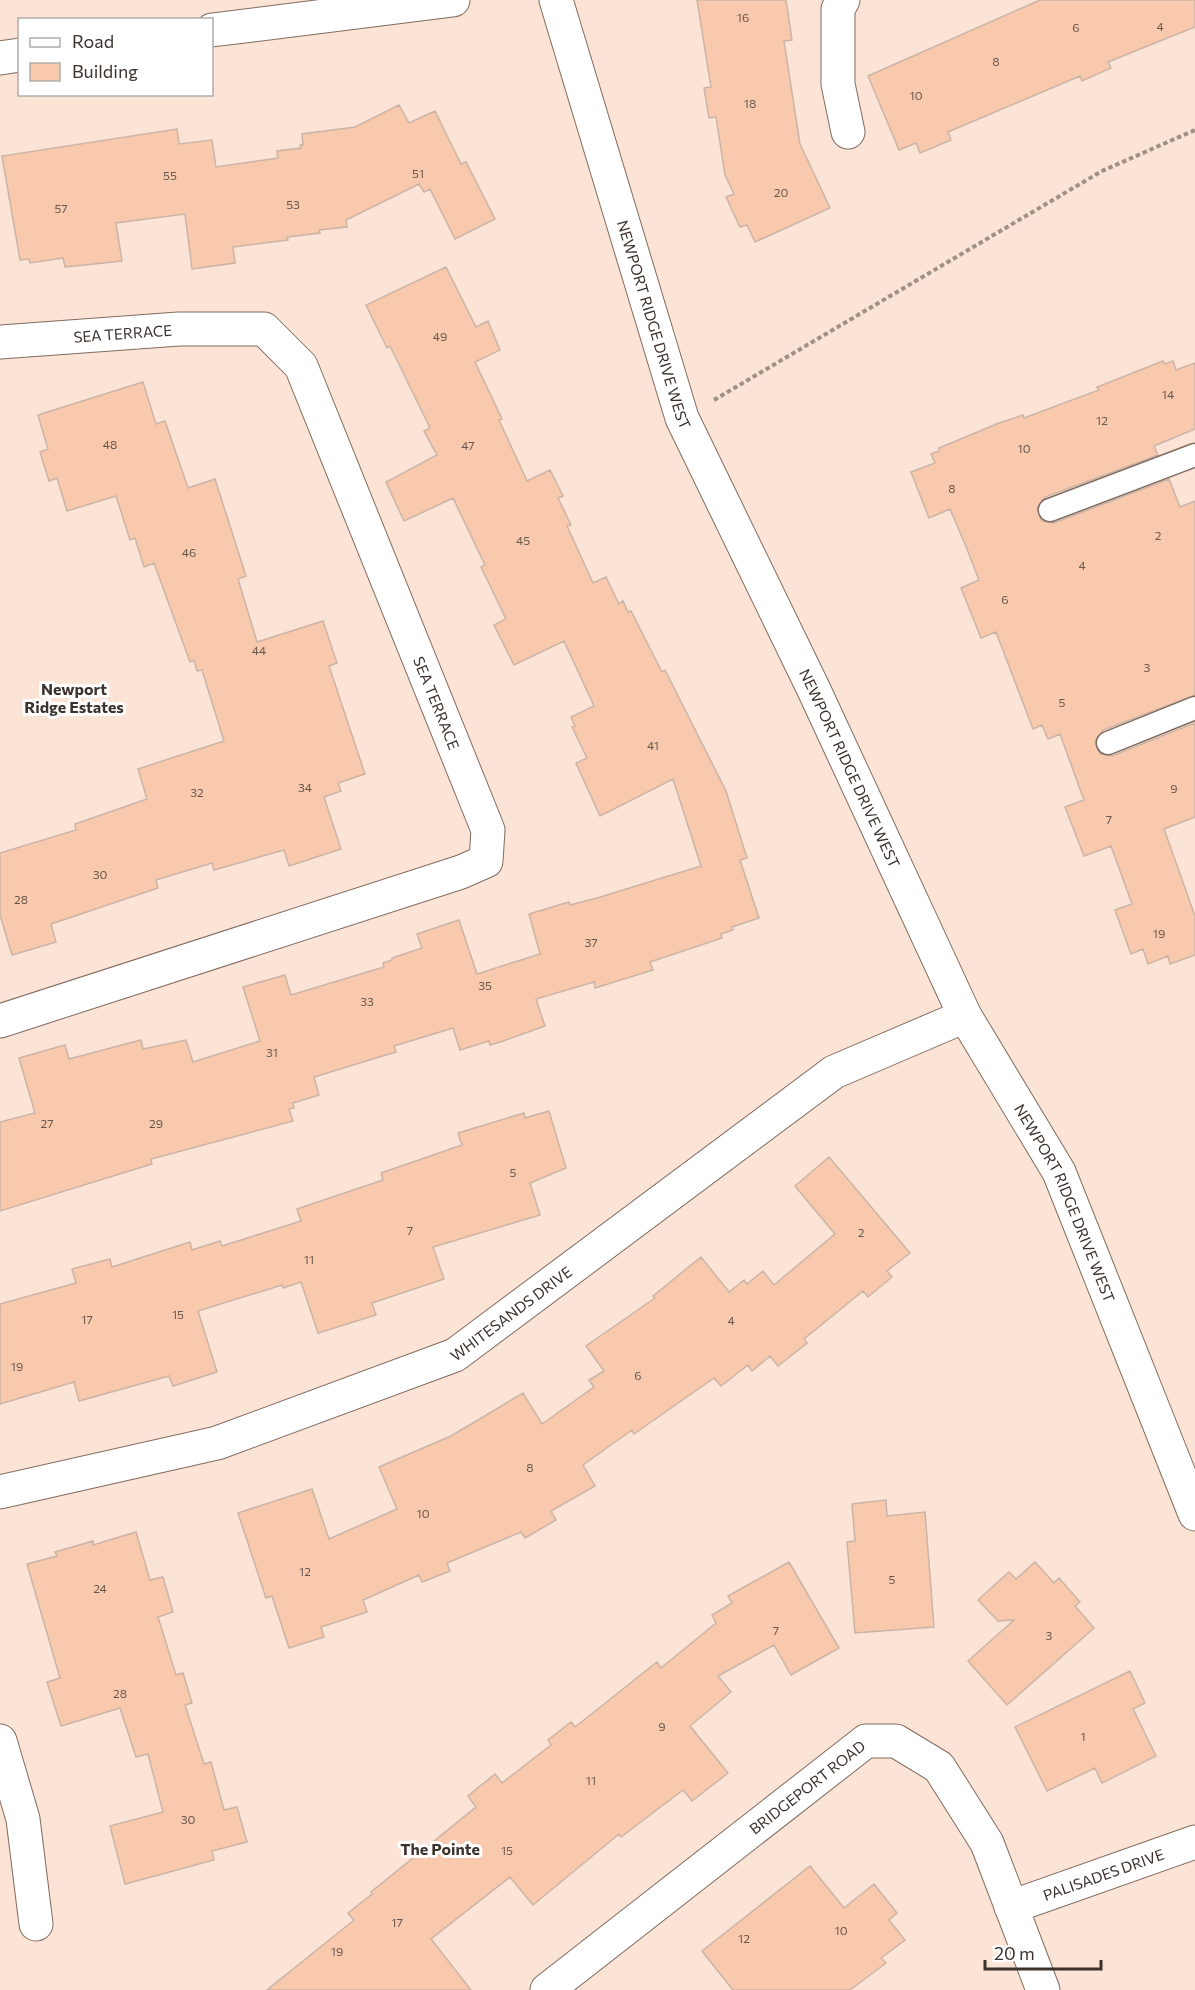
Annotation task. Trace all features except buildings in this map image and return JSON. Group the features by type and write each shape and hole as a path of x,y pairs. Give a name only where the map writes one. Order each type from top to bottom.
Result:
{"street":[{"path":"213,30 453,0"},
{"name":"NEWPORT RIDGE DRIVE WEST","path":"556,0 682,418 814,690 965,1016 1059,1172 1195,1514"},
{"path":"843,0 838,9 838,84 848,132"},
{"path":"0,58 18,55"},
{"name":"SEA TERRACE","path":"0,342 179,329 264,329 302,366 488,830 486,861 461,872 0,1021"},
{"name":"WHITESANDS DRIVE","path":"0,1492 217,1443 455,1355 834,1072 965,1016"},
{"path":"0,1741 23,1819 36,1924"},
{"name":"BRIDGEPORT ROAD","path":"548,1990 867,1741 896,1741 939,1767 987,1843 1043,1990"},
{"name":"PALISADES DRIVE","path":"1011,1907 1195,1842"}],"lane":[{"path":"1050,510 1195,455"},
{"path":"1108,743 1195,708"}],"path":[{"path":"682,418 1102,171 1195,130"}],"district":[{"name":"Newport Ridge Estates","path":"74,697"},
{"name":"The Pointe","path":"440,1848"}]}
